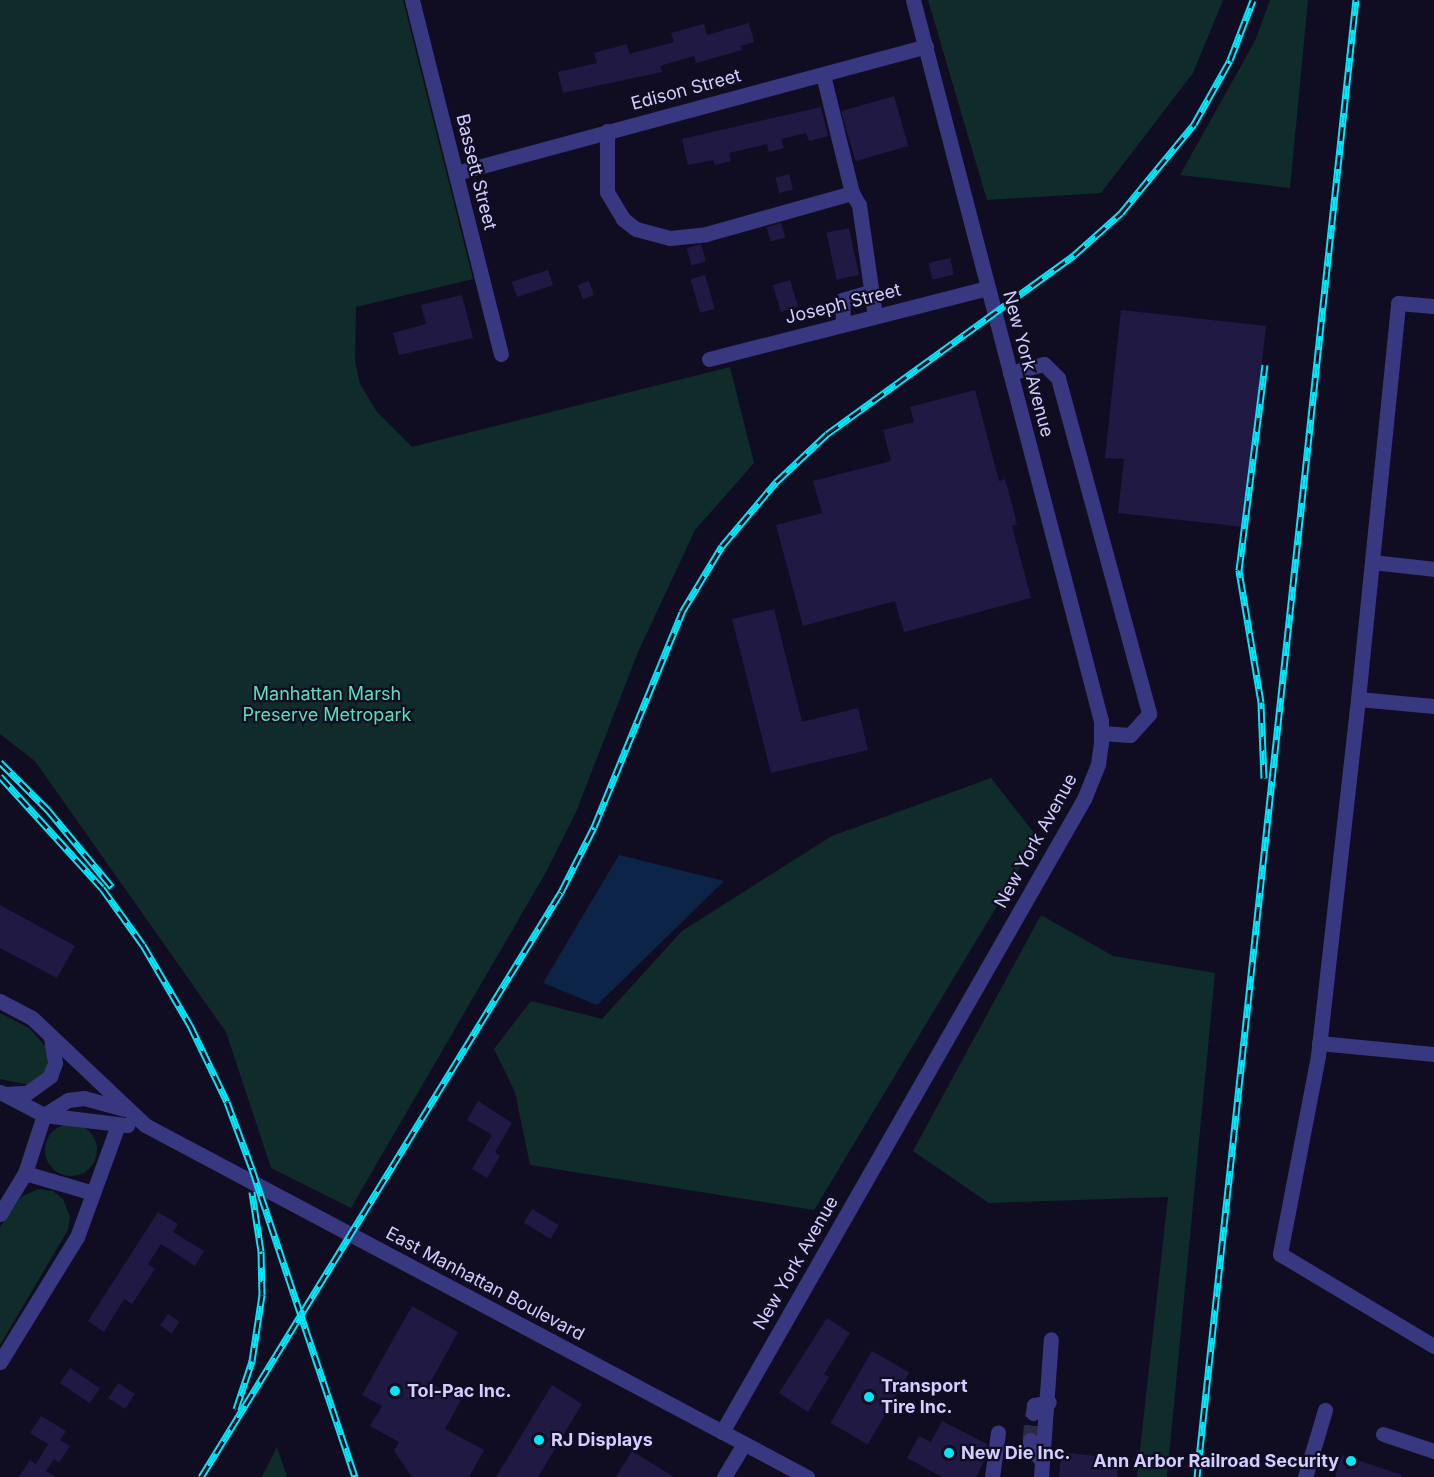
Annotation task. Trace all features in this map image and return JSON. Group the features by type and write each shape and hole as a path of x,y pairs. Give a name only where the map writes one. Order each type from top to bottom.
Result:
{"street":[{"name":"Bassett Street","path":"412,0 501,354"},
{"name":"New York Avenue","path":"722,1432 1084,799 1098,764 1101,733 914,0"},
{"name":"Edison Street","path":"456,173 926,46"},
{"path":"823,75 852,193 860,205 875,316"},
{"path":"607,131 607,192 613,207 636,229 654,235 670,238 706,234 852,193"},
{"name":"Joseph Street","path":"709,359 987,288"},
{"path":"843,324 842,300 870,292"},
{"path":"1434,306 1398,303 1358,699 1319,1043 1280,1254 1434,1347"},
{"path":"1010,373 1044,364 1058,378 1149,714 1130,735 1101,733"},
{"path":"1372,562 1434,569"},
{"path":"1358,699 1434,706"},
{"name":"East Manhattan Boulevard","path":"0,1001 32,1018 145,1125 807,1477"},
{"path":"2,1093 27,1093 50,1076 56,1056 51,1037"},
{"path":"1319,1043 1434,1054"},
{"name":"East Manhattan Boulevard","path":"2,1093 44,1115 118,1125 145,1125"},
{"path":"0,1214 26,1173 44,1115 68,1100 84,1098 131,1111"},
{"path":"0,1362 77,1237 118,1125"},
{"path":"26,1173 93,1193"},
{"path":"1041,1477 1049,1402 1051,1339"},
{"path":"1033,1413 1034,1405 1049,1402"},
{"path":"1305,1477 1325,1410"},
{"path":"992,1477 998,1432"},
{"path":"1383,1434 1434,1450"},
{"path":"1030,1440 1030,1447 1042,1461"},
{"path":"724,1477 744,1444"}],"green space":[{"name":"Manhattan Marsh Preserve Metropark","path":"0,0 403,0 473,279 356,307 355,361 360,384 377,412 412,447 730,367 754,463 695,530 638,652 576,812 546,872 351,1208 271,1168 226,1032 35,761 0,734"},
{"path":"928,0 1223,0 1193,73 1101,193 987,200"},
{"path":"1270,0 1308,0 1290,188 1180,175 1255,41"},
{"path":"991,778 1038,838 814,1210 530,1165 515,1092 494,1049 531,1001 602,1019 682,931 832,836"},
{"path":"1041,915 1113,956 1215,973 1167,1477 1137,1477 1168,1197 989,1203 913,1151"},
{"path":"0,1013 29,1028 47,1048 47,1071 30,1085 0,1079"},
{"path":"71,1124 81,1126 89,1132 95,1140 97,1150 95,1160 89,1168 81,1174 71,1176 61,1174 53,1168 47,1160 45,1150 47,1140 53,1132 61,1126"},
{"path":"38,1189 53,1191 63,1199 70,1217 68,1230 0,1345 0,1227 21,1197"},
{"path":"277,1447 287,1477 262,1477"}],"water":[{"path":"619,855 724,881 597,1005 543,983"}],"building":[{"path":"749,23 754,42 740,46 742,50 696,63 694,56 660,66 662,72 563,93 558,72 597,63 594,53 627,44 629,54 674,42 671,33 704,24 707,35"},
{"path":"894,96 908,146 855,161 841,111"},
{"path":"821,107 828,136 809,141 806,133 781,139 784,148 769,152 767,144 729,153 731,161 715,165 713,160 688,165 682,139"},
{"path":"789,174 793,190 779,193 775,177"},
{"path":"781,223 785,237 771,242 767,227"},
{"path":"849,228 859,275 836,280 827,233"},
{"path":"701,244 706,261 692,265 687,248"},
{"path":"950,258 954,275 932,280 929,263"},
{"path":"548,270 553,285 517,297 512,282"},
{"path":"705,275 715,309 700,313 691,279"},
{"path":"790,280 798,307 781,312 773,285"},
{"path":"589,281 594,295 583,299 578,285"},
{"path":"462,295 473,338 399,355 393,333 426,324 421,305"},
{"path":"1121,310 1266,326 1244,527 1118,513 1124,459 1105,458"},
{"path":"975,390 999,481 1005,479 1017,524 1012,526 1031,598 904,632 895,601 803,626 776,525 822,513 813,481 891,461 883,430 914,422 910,407"},
{"path":"774,609 802,722 858,708 868,750 771,773 732,619"},
{"path":"0,905 75,946 57,978 0,948"},
{"path":"478,1101 512,1123 495,1152 500,1156 487,1178 472,1169 492,1135 467,1120"},
{"path":"532,1209 559,1225 550,1239 524,1223"},
{"path":"158,1212 178,1224 173,1232 204,1251 195,1266 161,1244 148,1264 155,1269 132,1304 124,1299 104,1332 88,1321"},
{"name":"Tol-Pac Inc.","path":"412,1306 458,1332 430,1383 461,1400 445,1429 484,1450 469,1477 412,1477 394,1451 399,1442 370,1426 382,1406 362,1395"},
{"path":"168,1314 180,1322 172,1333 160,1326"},
{"name":"Transport Tire Inc.","path":"827,1318 850,1333 824,1374 829,1377 808,1412 779,1393"},
{"name":"Transport Tire Inc.","path":"872,1351 909,1372 868,1444 830,1423"},
{"path":"70,1368 100,1388 90,1403 60,1383"},
{"path":"118,1383 135,1394 125,1409 108,1398"},
{"name":"RJ Displays","path":"552,1385 582,1404 538,1477 496,1477"},
{"path":"41,1416 66,1431 60,1440 70,1446 59,1463 54,1459 46,1471 56,1477 19,1477 30,1460 36,1464 48,1444 30,1433"},
{"name":"New Die Inc.","path":"942,1421 987,1444 984,1461 976,1477 942,1477 907,1458 919,1436 931,1442"},
{"path":"632,1451 674,1477 616,1477"},
{"path":"1061,1452 1119,1459 1117,1477 1059,1477"},
{"name":"Ann Arbor Railroad Security","path":"1342,1455 1402,1475 1401,1477 1335,1477"}],"tunnel":[{"path":"1030,1440 1033,1413"}],"railway":[{"path":"201,1477 561,892 594,827 682,612 722,546 776,482 827,434 1074,255 1121,213 1194,124 1230,60 1253,0"},
{"path":"1197,1477 1356,0"},
{"path":"1264,778 1261,702 1239,570 1265,365"},
{"path":"0,762 48,810 112,887"},
{"path":"0,776 102,888 143,945 190,1025 227,1102 252,1169 355,1477"},
{"path":"236,1409 252,1361 262,1295 261,1251 252,1192"}],"place":[{"name":"Tol-Pac Inc.","path":"395,1391"},
{"name":"Transport Tire Inc.","path":"869,1397"},
{"name":"RJ Displays","path":"539,1440"},
{"name":"New Die Inc.","path":"949,1453"},
{"name":"Ann Arbor Railroad Security","path":"1351,1461"}]}
